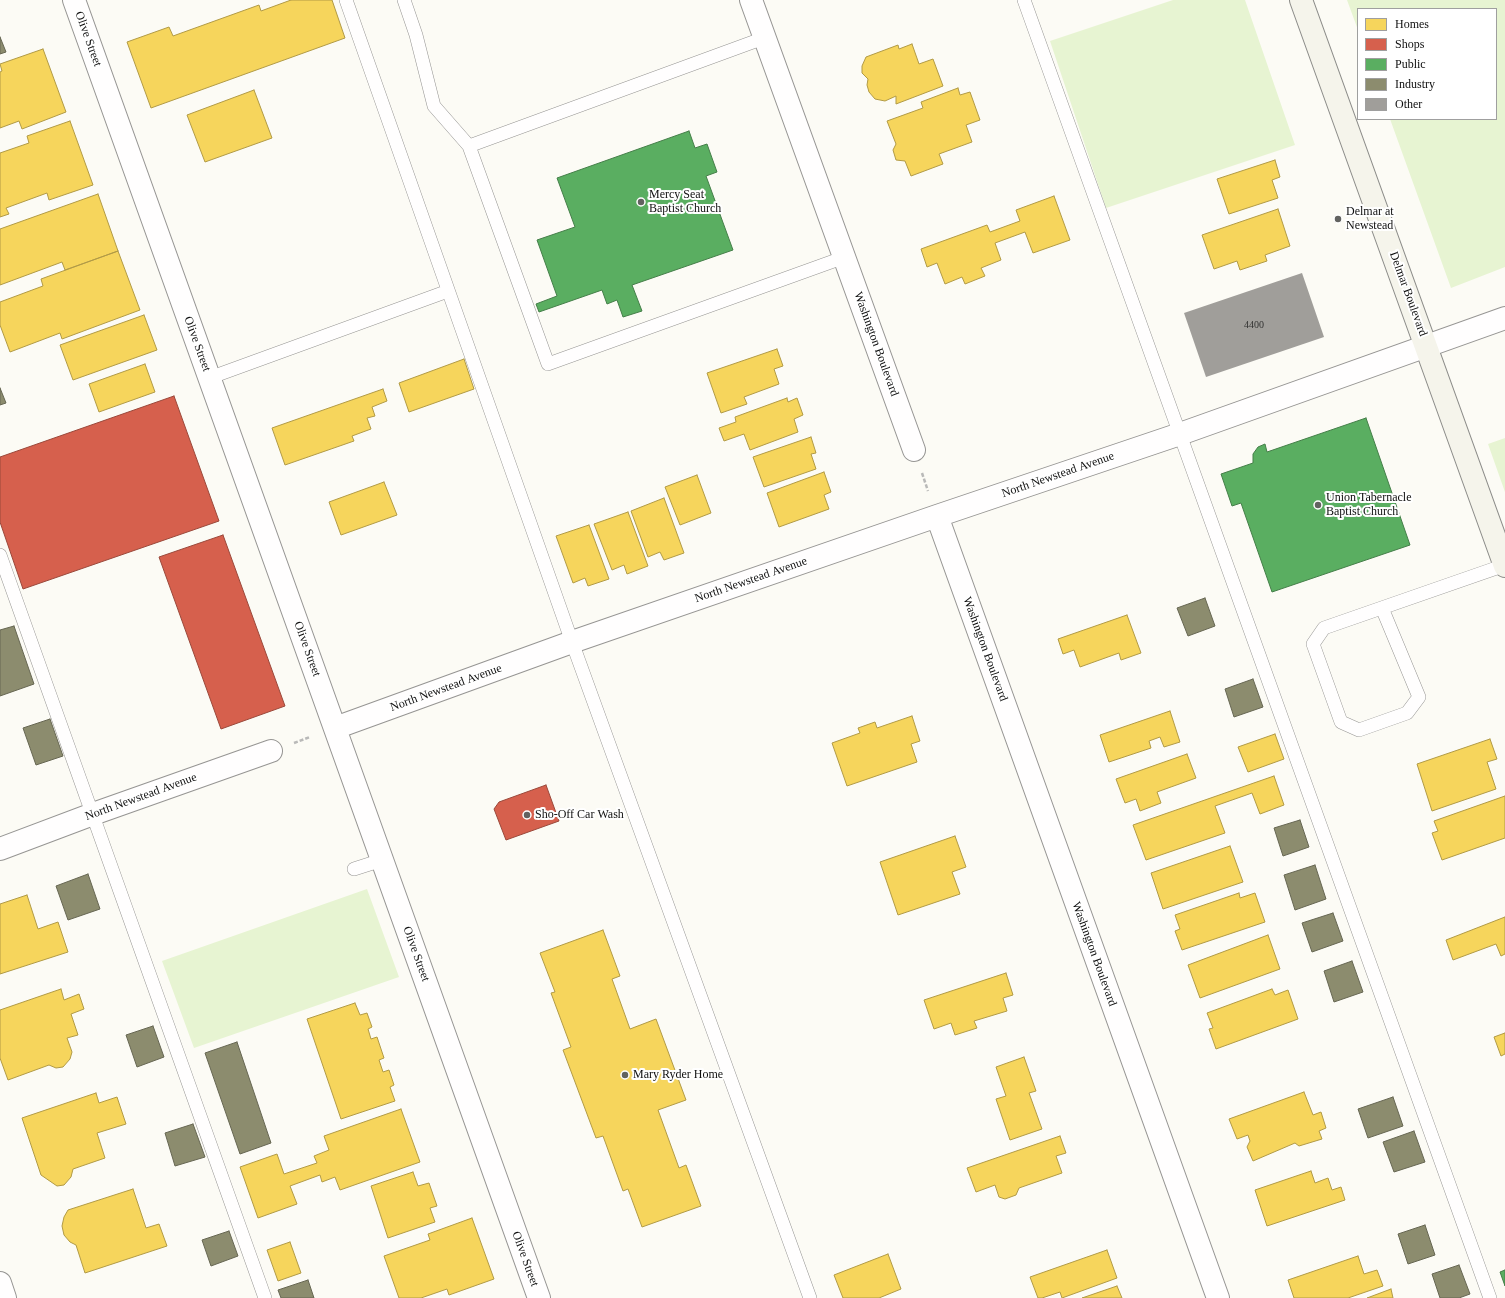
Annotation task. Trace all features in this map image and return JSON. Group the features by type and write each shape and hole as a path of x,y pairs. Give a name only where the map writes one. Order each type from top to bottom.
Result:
{"main road":[{"name":"Delmar Boulevard","path":"1301,0 1505,565"}],"street":[{"name":"Olive Street","path":"74,0 539,1298"},
{"name":"Washington Boulevard","path":"751,0 914,450"},
{"name":"North Newstead Avenue","path":"335,728 572,642 1180,434 1505,318"},
{"name":"Washington Boulevard","path":"937,516 1218,1298"},
{"name":"North Newstead Avenue","path":"0,849 93,814 271,751"},
{"path":"0,1283 5,1298"}],"lane":[{"path":"346,0 572,642 810,1298"},
{"path":"1024,0 1490,1298"},
{"path":"407,1 434,106 469,146 548,364 845,256"},
{"path":"469,146 764,38"},
{"path":"209,378 448,291"},
{"path":"0,555 265,1298"},
{"path":"1382,608 1419,696 1406,713 1359,730 1341,722 1313,644 1324,628 1505,565"},
{"path":"354,869 382,860"}],"path":[{"path":"914,450 937,516"},
{"path":"271,751 335,728"}],"green space":[{"path":"1173,0 1245,0 1295,145 1106,208 1050,41"},
{"path":"1347,0 1505,0 1505,267 1451,288 1390,120 1497,120 1497,8 1357,8 1357,27"},
{"path":"1505,438 1505,492 1488,444"},
{"path":"367,889 399,977 194,1048 162,961"}],"building: Homes":[{"path":"291,0 332,0 345,38 151,108 127,42 169,27 173,36 259,5 261,11"},
{"path":"912,44 919,64 933,59 943,86 896,104 896,96 885,101 875,99 869,92 867,85 868,79 862,73 862,66 866,57 898,45 899,49"},
{"path":"43,49 66,112 22,129 19,121 0,128 0,72 2,71 0,64"},
{"path":"958,88 960,95 970,92 980,120 966,125 972,142 939,154 943,164 911,176 905,161 896,160 893,150 896,144 887,121 923,108 921,102"},
{"path":"254,90 272,138 205,162 187,115"},
{"path":"70,121 93,185 49,200 47,193 6,208 9,214 0,217 0,153 29,143 27,136"},
{"path":"1275,160 1280,177 1272,180 1278,198 1229,214 1217,179"},
{"path":"98,194 118,251 65,270 62,262 0,285 0,229"},
{"path":"1054,196 1070,240 1033,253 1025,232 995,243 1001,260 981,268 985,276 965,284 962,277 945,284 937,263 927,267 921,249 987,225 990,232 1020,221 1016,210"},
{"path":"1278,209 1290,246 1265,255 1267,261 1240,270 1237,261 1214,269 1202,235"},
{"path":"118,251 140,310 62,339 60,333 10,352 0,325 0,302 43,286 41,279"},
{"path":"144,315 157,350 73,380 60,345"},
{"path":"777,349 783,366 774,369 779,384 744,397 747,404 721,413 707,373"},
{"path":"464,359 474,389 409,412 399,383"},
{"path":"145,364 155,392 99,412 89,384"},
{"path":"383,389 387,401 372,407 375,416 367,418 371,429 352,436 354,441 285,465 272,428"},
{"path":"787,398 788,402 797,398 803,415 794,419 798,432 750,450 744,434 724,441 719,428 736,422 735,417"},
{"path":"811,437 816,453 811,454 816,469 764,487 753,457"},
{"path":"824,472 831,492 824,495 829,509 779,527 767,493"},
{"path":"697,475 711,513 680,525 665,487"},
{"path":"384,482 397,515 341,535 329,502"},
{"path":"664,498 684,553 664,560 660,552 648,557 631,511"},
{"path":"628,512 648,566 627,574 624,565 612,570 594,524"},
{"path":"589,525 609,579 588,586 585,578 573,583 556,536"},
{"path":"1127,615 1141,653 1121,660 1119,653 1080,667 1074,650 1063,654 1058,639"},
{"path":"1170,711 1180,742 1164,747 1160,737 1149,741 1151,748 1109,762 1100,735"},
{"path":"912,716 920,741 911,744 917,762 847,786 832,743 860,733 858,728 875,722 877,728"},
{"path":"1275,734 1284,759 1248,772 1238,747"},
{"path":"1490,739 1497,759 1487,762 1496,789 1432,811 1417,764"},
{"path":"1187,754 1196,778 1157,792 1161,803 1140,811 1136,799 1125,803 1116,779"},
{"path":"1274,776 1284,805 1260,814 1252,793 1215,806 1225,833 1146,860 1133,825"},
{"path":"1505,796 1505,838 1442,860 1432,833 1438,831 1434,821"},
{"path":"955,836 966,867 952,872 960,894 898,915 880,862"},
{"path":"1230,846 1243,882 1163,909 1151,873"},
{"path":"1239,893 1240,898 1255,893 1265,922 1182,950 1175,931 1180,929 1175,915"},
{"path":"27,895 38,929 58,922 68,952 0,974 0,904"},
{"path":"1505,917 1505,954 1501,956 1496,944 1453,960 1446,940"},
{"name":"Mary Ryder Home","path":"603,930 620,976 612,979 630,1029 656,1019 686,1100 658,1110 679,1168 686,1165 701,1206 642,1227 628,1189 623,1191 603,1136 596,1138 563,1050 571,1047 551,993 555,992 540,953"},
{"path":"1268,935 1280,969 1200,998 1188,965"},
{"path":"1006,973 1013,995 1003,998 1007,1011 974,1021 977,1028 955,1035 951,1023 934,1029 924,1000"},
{"path":"61,989 64,1000 79,994 84,1009 71,1014 78,1035 67,1038 72,1052 70,1059 63,1067 56,1068 49,1065 8,1080 0,1058 0,1010"},
{"path":"1272,989 1275,995 1288,990 1298,1019 1216,1049 1209,1029 1213,1028 1207,1013"},
{"path":"355,1003 360,1015 367,1013 372,1027 368,1029 371,1039 377,1037 384,1058 379,1060 383,1072 389,1070 394,1085 390,1087 395,1101 341,1119 307,1019"},
{"path":"1505,1033 1505,1054 1501,1056 1494,1037"},
{"path":"1024,1057 1036,1091 1029,1093 1042,1129 1010,1140 996,1099 1006,1096 996,1067"},
{"path":"1304,1092 1313,1115 1321,1112 1326,1128 1319,1131 1322,1139 1299,1146 1295,1143 1253,1161 1247,1147 1250,1141 1248,1135 1237,1139 1229,1119"},
{"path":"96,1093 99,1103 117,1097 126,1124 97,1133 105,1158 73,1169 71,1177 64,1185 57,1186 41,1175 22,1118"},
{"path":"401,1109 420,1162 340,1190 335,1177 322,1182 320,1175 290,1186 297,1204 258,1218 240,1167 277,1154 284,1174 317,1163 314,1156 329,1150 324,1136"},
{"path":"1060,1136 1066,1153 1056,1156 1062,1173 1019,1188 1016,1195 1005,1199 999,1197 995,1185 976,1192 967,1168"},
{"path":"1311,1171 1315,1183 1328,1178 1332,1190 1341,1187 1345,1200 1267,1226 1255,1190"},
{"path":"413,1172 418,1186 429,1183 437,1206 430,1208 435,1222 388,1238 371,1186"},
{"path":"133,1189 146,1228 159,1224 167,1246 85,1273 76,1245 70,1242 64,1235 62,1226 64,1217 68,1210"},
{"path":"472,1218 494,1279 449,1295 447,1289 421,1298 399,1298 384,1256 430,1240 428,1234"},
{"path":"290,1242 301,1273 278,1281 267,1250"},
{"path":"1107,1250 1117,1278 1062,1298 1060,1292 1038,1298 1030,1277"},
{"path":"888,1254 901,1289 879,1298 843,1298 834,1275"},
{"path":"1358,1256 1364,1274 1377,1270 1383,1286 1348,1298 1294,1298 1288,1280"},
{"path":"1117,1286 1122,1298 1082,1298"},
{"path":"1391,1289 1393,1298 1367,1298"}],"building: Shops":[{"path":"174,396 219,521 23,589 0,522 0,457"},
{"path":"223,535 285,706 221,729 159,557"},
{"name":"Sho-Off Car Wash","path":"546,785 559,821 506,840 494,809 499,802"}],"building: Public":[{"name":"Mercy Seat Baptist Church","path":"689,131 695,148 707,144 717,172 706,176 733,250 632,285 642,311 623,317 617,300 607,304 602,290 539,312 536,304 557,296 537,240 575,227 557,178"},
{"name":"Union Tabernacle Baptist Church","path":"1366,418 1410,545 1272,592 1241,503 1232,506 1221,474 1253,463 1253,454 1258,447 1265,444 1267,452"},
{"path":"1505,1270 1505,1286 1500,1272"}],"building: Industry":[{"path":"0,37 6,52 0,54"},
{"path":"0,388 6,403 0,405"},
{"path":"1205,598 1215,626 1188,636 1177,608"},
{"path":"14,626 34,684 0,696 0,630"},
{"path":"1253,679 1263,707 1234,717 1225,689"},
{"path":"50,719 63,756 36,765 23,728"},
{"path":"1300,820 1309,847 1283,856 1274,828"},
{"path":"1315,865 1326,899 1295,910 1284,875"},
{"path":"88,874 100,909 68,920 56,886"},
{"path":"1333,913 1343,941 1312,952 1302,923"},
{"path":"1352,961 1363,992 1334,1002 1324,971"},
{"path":"153,1026 164,1057 137,1067 126,1035"},
{"path":"237,1042 271,1143 240,1154 205,1053"},
{"path":"1393,1097 1403,1126 1368,1138 1358,1109"},
{"path":"193,1124 205,1157 175,1166 165,1133"},
{"path":"1414,1131 1425,1162 1394,1172 1383,1142"},
{"path":"1425,1225 1435,1255 1408,1264 1398,1234"},
{"path":"229,1231 238,1256 211,1266 202,1240"},
{"path":"1459,1265 1470,1294 1459,1298 1440,1298 1432,1274"},
{"path":"308,1280 314,1298 281,1298 278,1290"}],"building: Other":[{"path":"1302,273 1324,337 1206,377 1184,313"}],"place":[{"name":"Mercy Seat Baptist Church","path":"641,202"},
{"name":"Delmar at Newstead","path":"1338,219"},
{"name":"Union Tabernacle Baptist Church","path":"1318,505"},
{"name":"Sho-Off Car Wash","path":"527,815"},
{"name":"Mary Ryder Home","path":"625,1075"}]}
